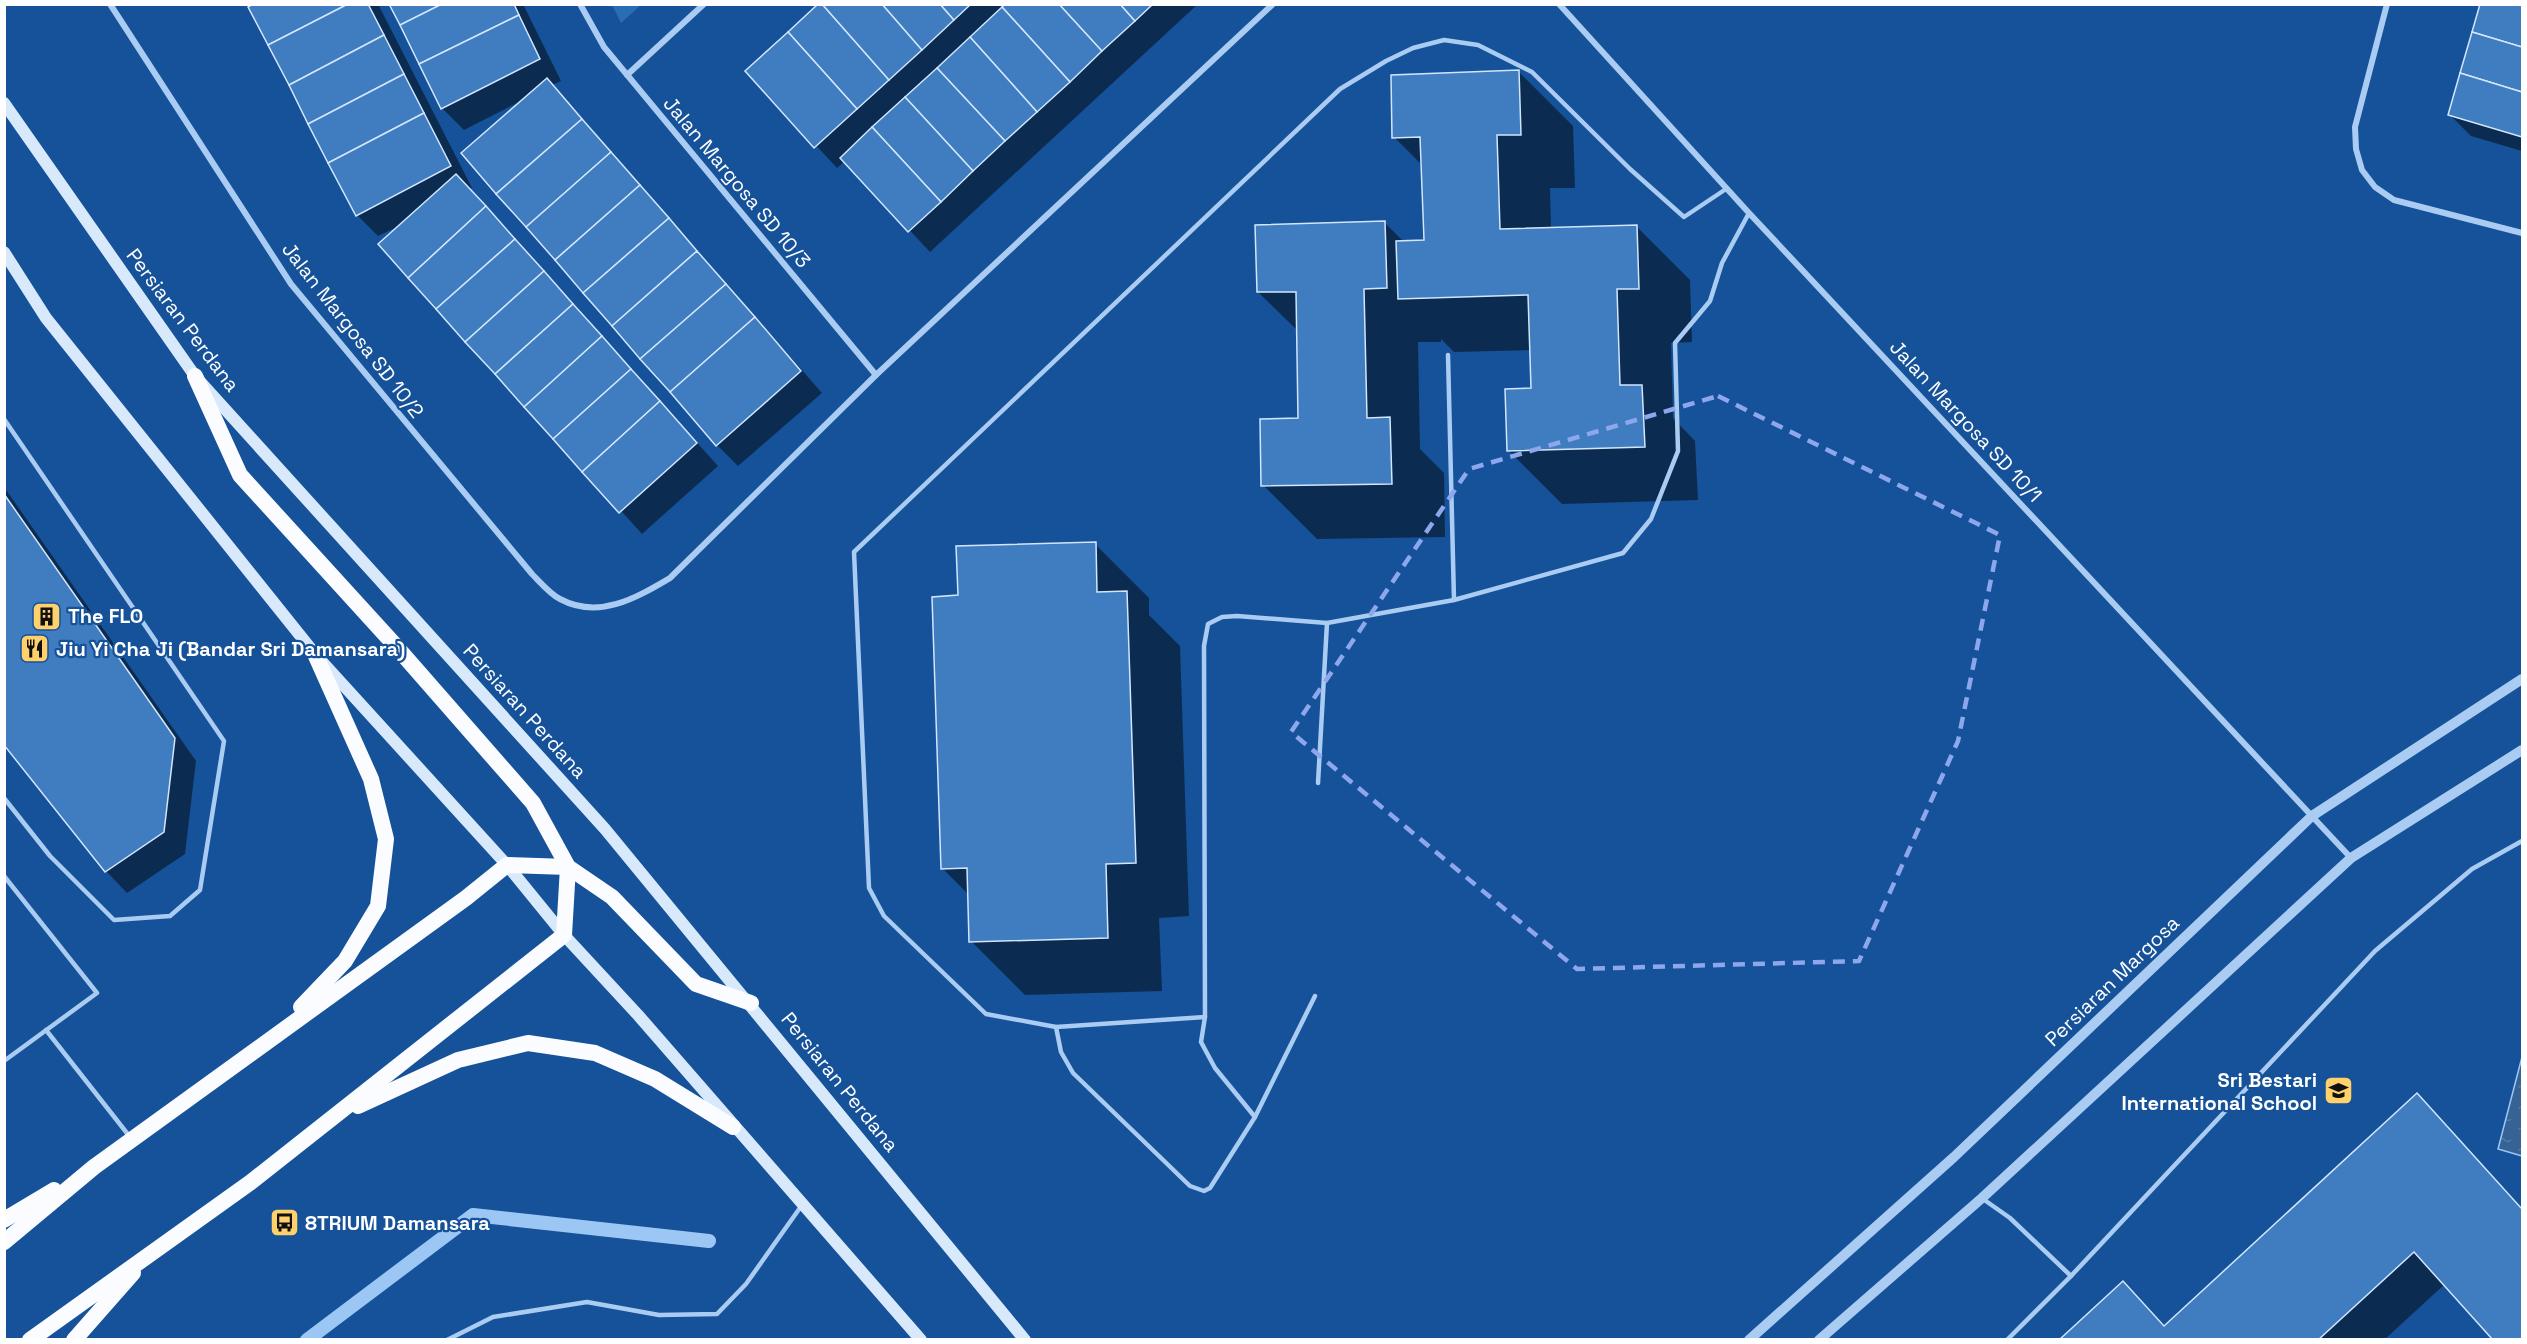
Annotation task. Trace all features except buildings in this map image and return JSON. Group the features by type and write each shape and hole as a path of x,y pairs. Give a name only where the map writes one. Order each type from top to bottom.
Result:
{"highway":[{"path":"195,376 240,475 393,642 533,803 568,867 612,897 696,984 751,1003"},
{"path":"273,1036 345,961 378,906 386,839 371,779 315,654"},
{"path":"4,1242 94,1167 466,898 507,865 568,867"},
{"path":"30,1340 251,1182 564,935 568,867"},
{"path":"334,1116 458,1060 528,1043 595,1053 655,1080 733,1127"},
{"path":"4,1220 94,1167"},
{"path":"74,1340 154,1250"}],"main road":[{"name":"Persiaran Perdana","path":"4,103 195,376 605,829 751,1003 1025,1340"},
{"path":"4,252 46,318 315,654 507,865 564,935 638,1015 733,1127 921,1340"}],"street":[{"name":"Jalan Margosa SD 10/2","path":"110,4 291,284 532,574 559,599 590,610 632,600 670,578 876,375"},
{"name":"Jalan Margosa SD 10/3","path":"580,4 604,47 876,375"},
{"path":"627,75 704,4"},
{"path":"876,375 1273,4"},
{"name":"Jalan Margosa SD 10/1","path":"1560,4 1726,189 2351,858"},
{"path":"2387,4 2355,127 2356,149 2362,170 2375,187 2394,200 2523,233"},
{"name":"Persiaran Margosa","path":"1749,1340 1954,1157 2312,816 2523,680"},
{"path":"1819,1340 1982,1198 2351,858 2523,750"}],"lane":[{"path":"1205,1017 1056,1027 986,1014 957,989 884,916 869,888 854,552 1340,89 1386,61 1413,48 1444,40 1478,45 1532,72 1630,169 1684,217 1726,189"},
{"path":"1255,1118 1226,1083 1202,1042 1205,1017 1204,646 1208,624 1222,617 1237,616 1327,623 1454,600 1623,553 1651,519 1678,451 1675,343 1710,301 1722,263 1749,213"},
{"path":"1448,355 1454,600"},
{"path":"4,419 224,741 200,890 170,916 114,921 50,856 4,798"},
{"path":"1318,783 1327,623"},
{"path":"2007,1340 2071,1276 2374,951 2472,869 2523,841"},
{"path":"4,876 97,993 4,1061"},
{"path":"1056,1027 1061,1052 1073,1073 1190,1186 1204,1191 1210,1188 1255,1118 1315,996"},
{"path":"46,1030 132,1140"},
{"path":"1982,1198 2010,1218 2071,1276"},
{"path":"447,1340 493,1317 587,1302 659,1315 717,1314 747,1284 802,1205"}],"highlighted area":[{"path":"1718,396 2000,535 1958,741 1859,961 1577,969 1291,732 1469,469"}],"shaded area":[{"path":"612,5 641,5 621,23"}],"water":[{"path":"2522,1057 2522,1156 2498,1149"}],"waterway":[{"path":"307,1340 473,1215 709,1241"}],"place":[{"name":"The FLO","path":"47,616"},
{"name":"Jiu Yi Cha Ji (Bandar Sri Damansara)","path":"35,649"},
{"name":"Sri Bestari International School","path":"2338,1091"},
{"name":"8TRIUM Damansara","path":"284,1223"}]}
